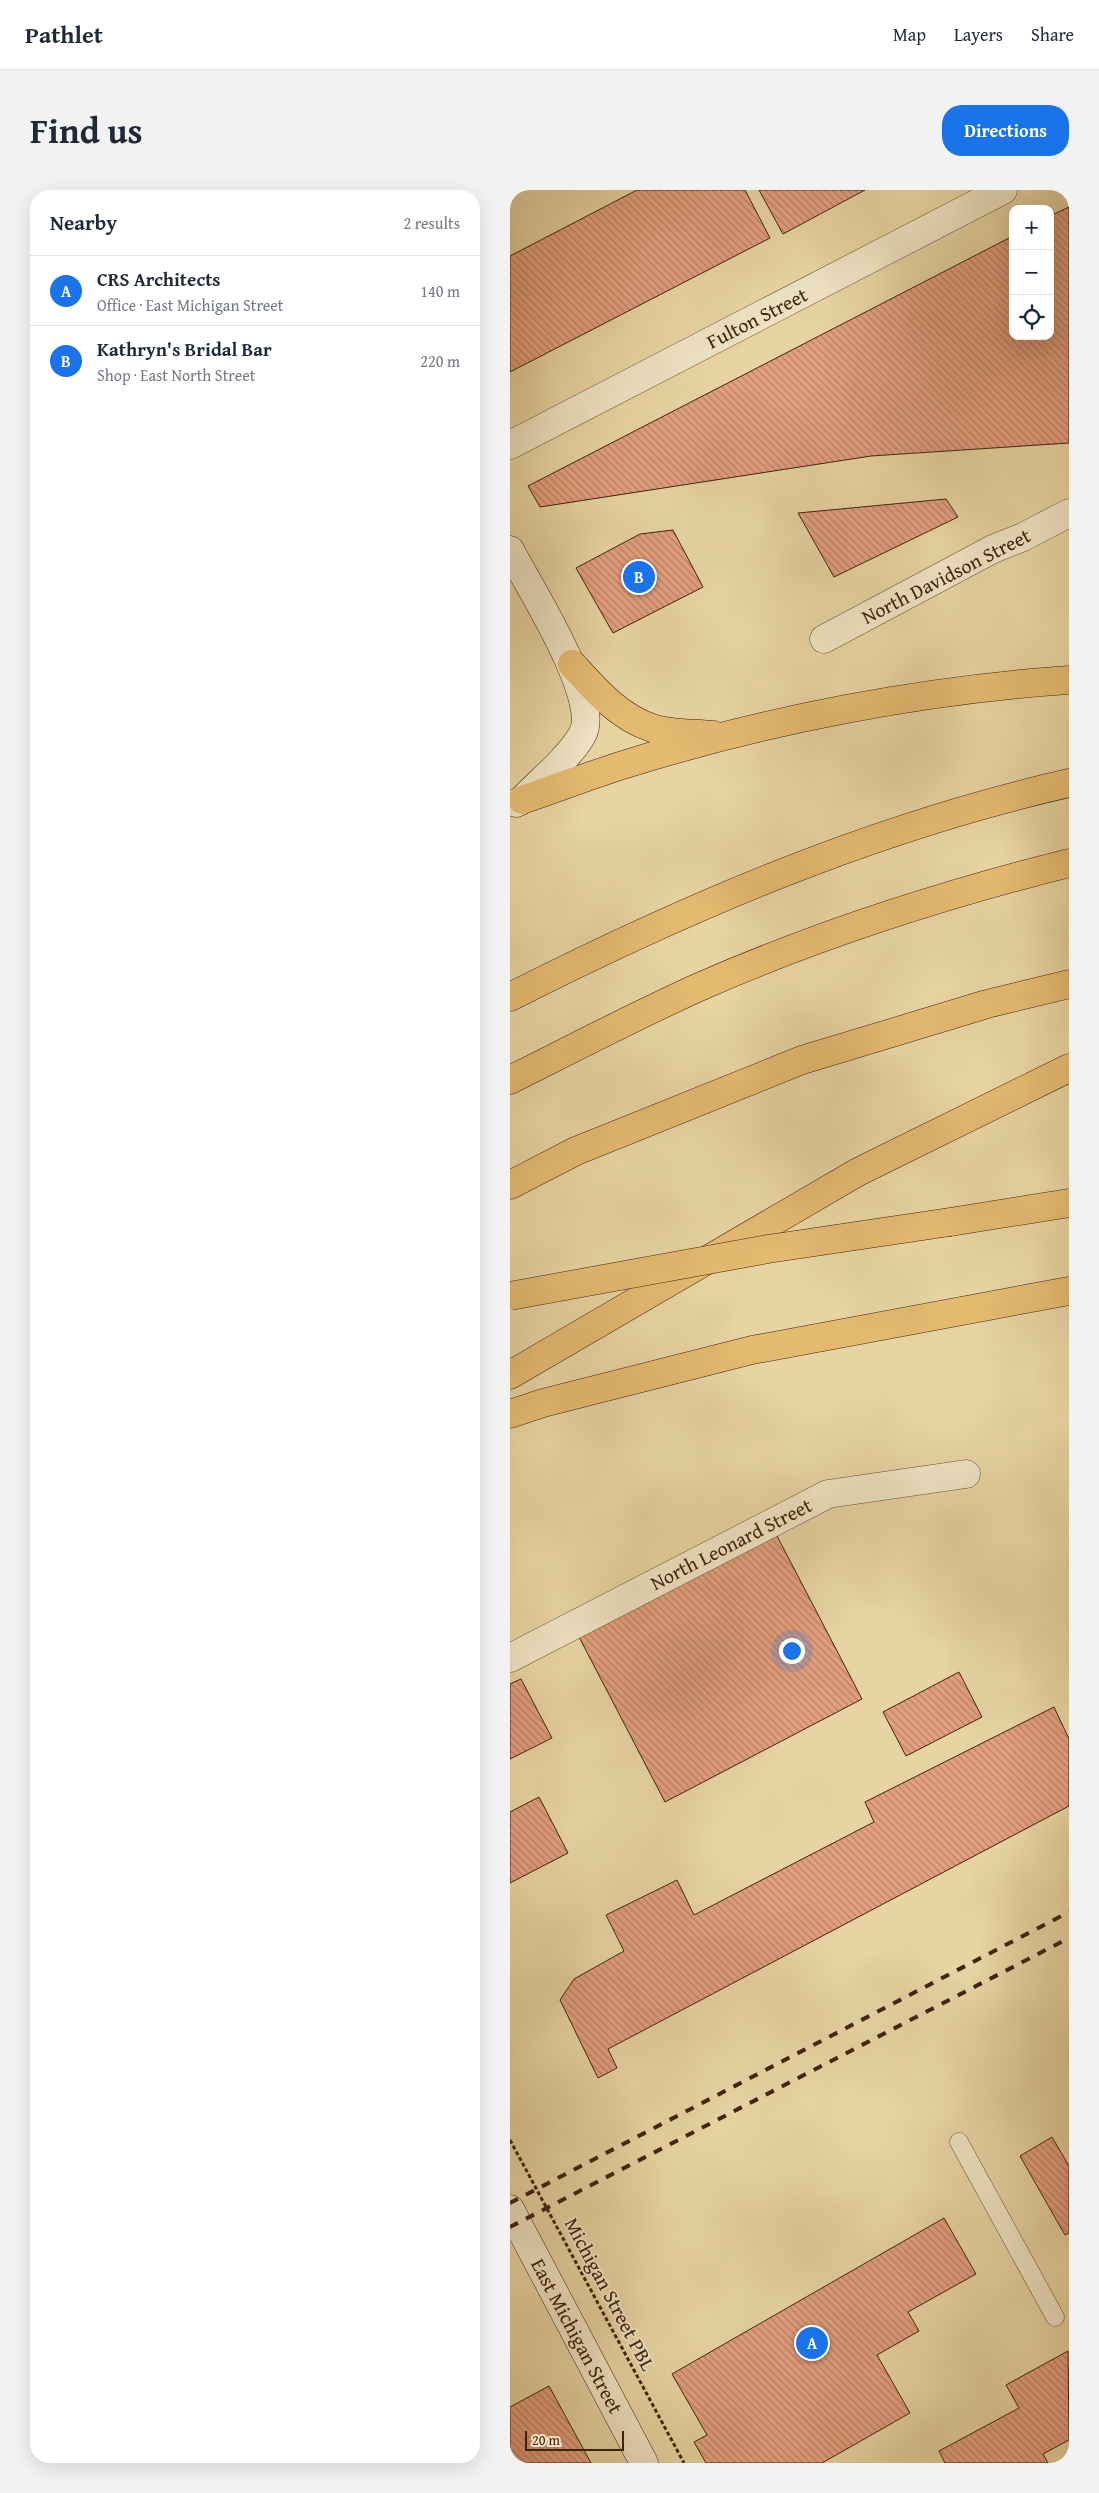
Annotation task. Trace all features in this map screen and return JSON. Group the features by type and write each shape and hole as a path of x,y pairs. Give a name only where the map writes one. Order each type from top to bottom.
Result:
{"highway":[{"path":"572,664 604,698 625,716 653,728 727,737"},
{"path":"516,803 627,764 727,737 886,702 963,691 1069,680"},
{"path":"510,997 670,918 794,867 914,826 1069,783"},
{"path":"510,1080 679,997 795,948 951,895 1069,863"},
{"path":"510,1185 576,1151 802,1060 987,1004 1069,984"},
{"path":"510,1374 858,1172 1069,1068"},
{"path":"510,1296 768,1249 1069,1203"},
{"path":"510,1414 543,1403 752,1350 1069,1291"}],"street":[{"name":"Fulton Street","path":"510,445 1004,190"},
{"name":"North Davidson Street","path":"824,639 993,549 1023,537 1069,513"},
{"path":"510,550 572,664 587,711 584,734 516,803"},
{"name":"North Leonard Street","path":"510,1658 828,1494 966,1474"},
{"name":"East Michigan Street","path":"510,2209 644,2463"}],"lane":[{"path":"959,2142 1055,2316"}],"path":[{"name":"Michigan Street PBL","path":"510,2140 684,2463"}],"building":[{"path":"637,190 745,190 770,238 510,372 510,256"},
{"path":"759,190 865,190 783,234"},
{"path":"1069,207 1069,443 871,456 540,507 528,486 1009,238 1009,340 1054,340 1054,214"},
{"path":"946,499 958,517 834,577 798,513"},
{"path":"673,530 703,587 613,633 576,568 640,534"},
{"path":"776,1534 862,1699 665,1802 579,1637"},
{"path":"959,1672 982,1717 906,1756 883,1712"},
{"path":"521,1679 552,1738 510,1759 510,1684"},
{"path":"1054,1707 1069,1739 1069,1806 608,2049 617,2068 598,2078 560,2000 574,1979 624,1951 606,1915 677,1880 694,1915 874,1822 865,1802"},
{"path":"539,1797 568,1853 510,1883 510,1812"},
{"path":"1052,2137 1069,2166 1069,2233 1065,2235 1020,2156"},
{"path":"944,2218 976,2274 908,2312 919,2331 877,2355 910,2413 822,2463 706,2463 694,2442 707,2435 672,2374"},
{"path":"1068,2351 1069,2440 1043,2454 1048,2463 945,2463 939,2451 1019,2408 1006,2385"},
{"path":"549,2386 591,2463 510,2463 510,2407"}],"railway":[{"path":"510,2203 1069,1912"},
{"path":"510,2227 1069,1938"}],"place":[{"name":"Kathryn's Bridal Bar","path":"639,577"},
{"name":"CRS Architects","path":"812,2343"}]}
